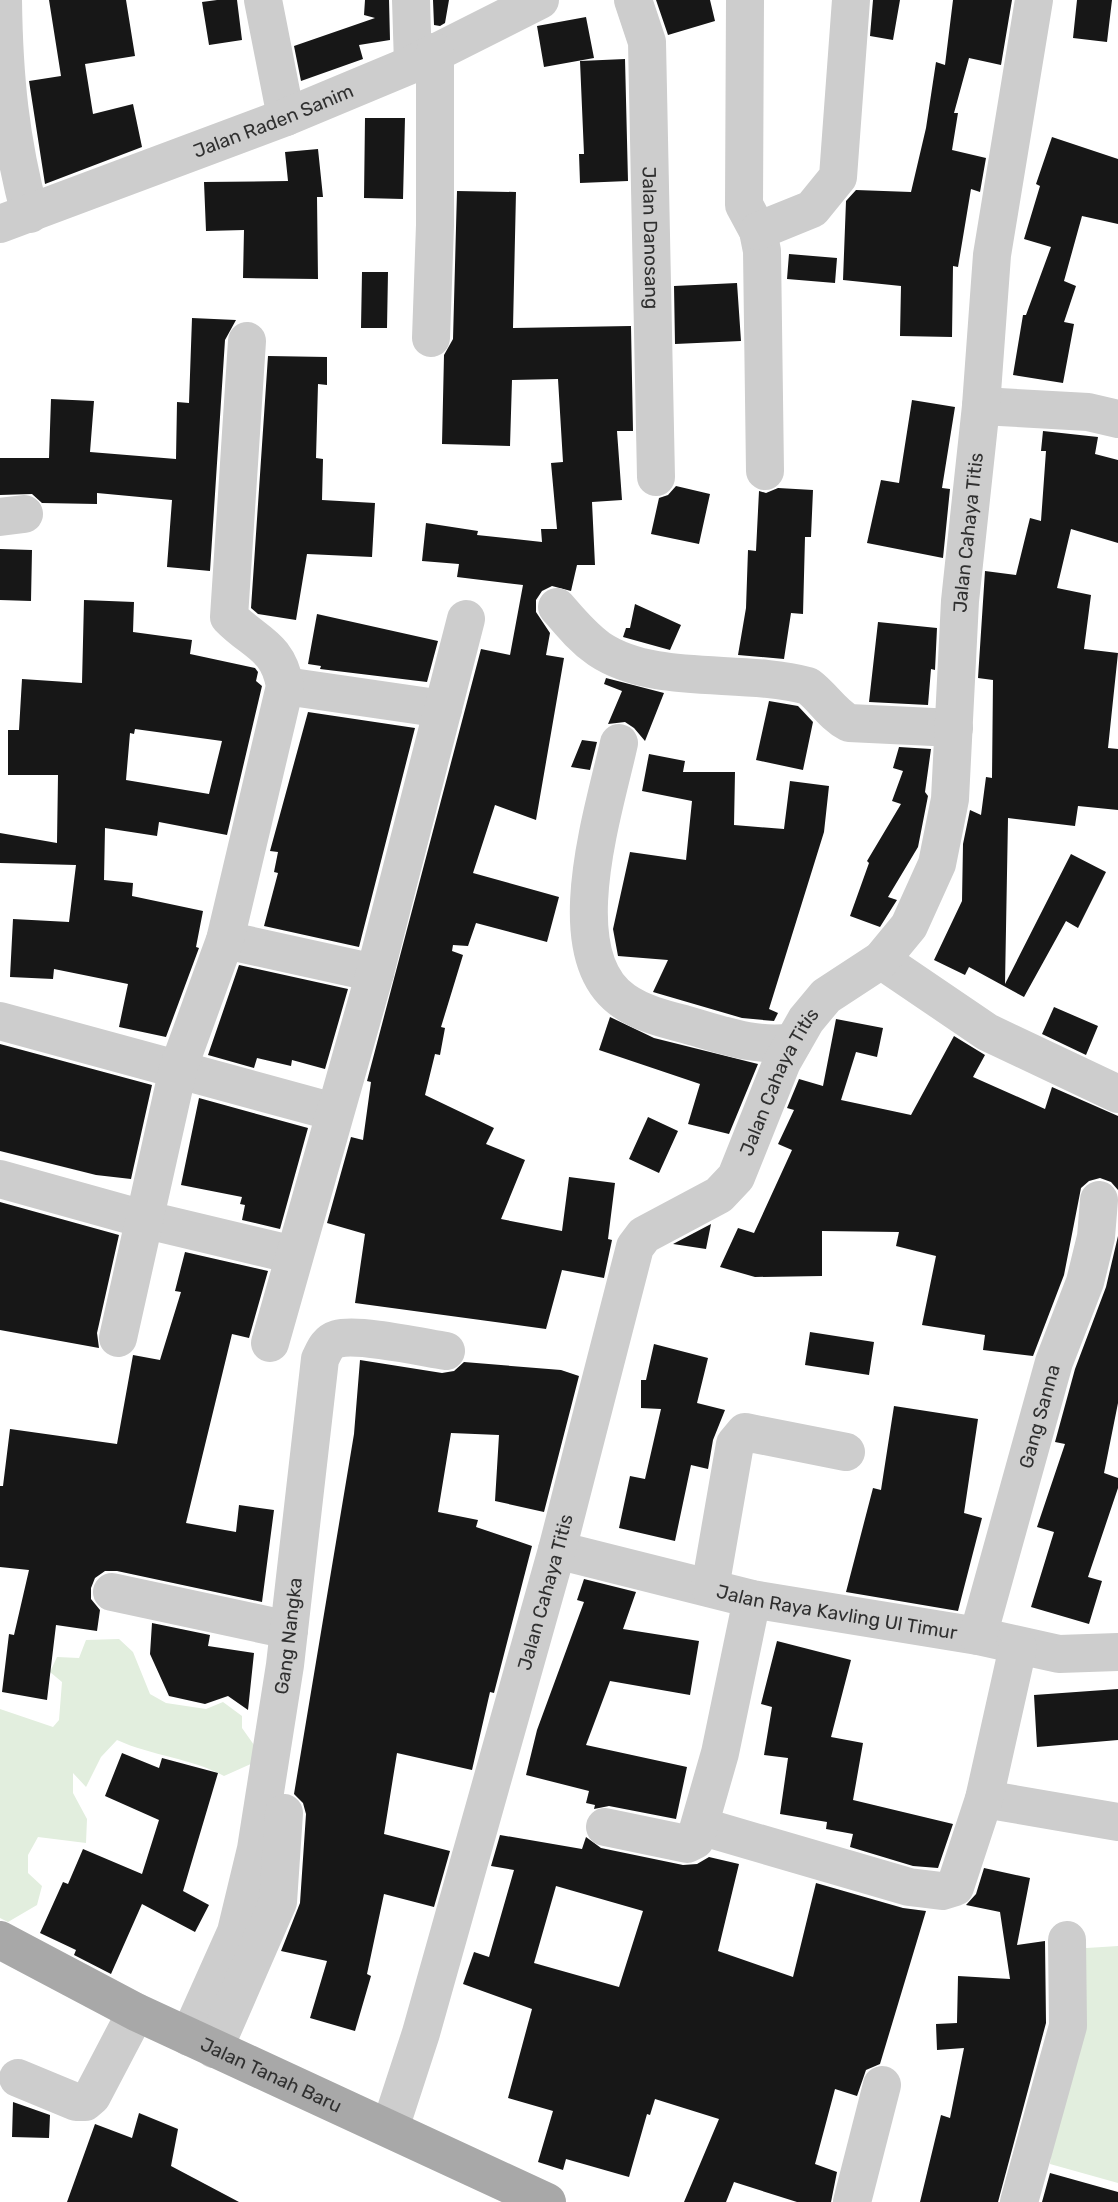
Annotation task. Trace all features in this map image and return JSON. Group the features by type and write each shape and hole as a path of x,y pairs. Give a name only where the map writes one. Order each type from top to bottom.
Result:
{"main road":[{"name":"Jalan Tanah Baru","path":"0,1940 132,2021 201,2043 547,2202"}],"street":[{"path":"3,0 4,62 12,144 15,219"},
{"path":"263,0 286,117"},
{"path":"411,0 424,58 435,225 431,338"},
{"name":"Jalan Raden Sanim","path":"15,219 286,117 424,58 540,0"},
{"name":"Jalan Danosang","path":"633,0 647,42 656,477"},
{"path":"758,232 812,209 838,177 851,0"},
{"name":"Jalan Cahaya Titis","path":"390,2128 421,2033 557,1550 635,1247 644,1235 719,1195 736,1177 793,1042 826,996 881,960 909,926 937,864 950,799 960,601 981,406 992,255 1034,0"},
{"path":"746,1 744,205 758,232 762,251 765,471"},
{"path":"118,1338 147,1220 178,1069 225,940 285,686 282,668 272,651 229,617 247,341"},
{"path":"981,406 1088,412 1118,419"},
{"path":"557,607 578,632 621,661 655,671 716,673 799,683 821,695 839,718 849,723 954,728"},
{"path":"270,1343 375,973 466,619"},
{"path":"285,686 443,709"},
{"path":"620,743 590,878 587,923 591,942 610,988 625,1002 660,1017 769,1046 793,1042"},
{"path":"225,940 375,973"},
{"path":"881,960 987,1032 1118,1094"},
{"path":"0,1021 334,1112"},
{"path":"0,1179 147,1220 293,1255"},
{"name":"Gang Sanna","path":"978,1636 1054,1362 1085,1282 1096,1237 1100,1200"},
{"name":"Gang Nangka","path":"303,1624 320,1359 326,1346 336,1339 353,1338 446,1350"},
{"path":"710,1588 735,1444 740,1435 744,1432 846,1452"},
{"name":"Jalan Raya Kavling Ul Timur","path":"557,1550 752,1599 978,1636 1059,1654 1118,1652"},
{"path":"112,1592 303,1624 283,1815 278,1902 201,2043"},
{"path":"605,1827 687,1844 695,1840 720,1753 752,1599"},
{"path":"700,1826 909,1887 942,1891 955,1887 984,1799 1018,1647"},
{"path":"984,1799 1118,1822"},
{"path":"1019,2202 1068,2026 1067,1940"},
{"path":"18,2078 76,2102 85,2102 92,2096 132,2021"},
{"path":"852,2202 882,2085"}],"green space":[{"path":"119,1639 133,1652 150,1694 166,1703 206,1709 223,1702 242,1716 242,1728 254,1745 253,1763 224,1776 198,1765 117,1740 101,1757 86,1787 73,1773 73,1793 87,1819 86,1843 38,1837 28,1855 28,1873 42,1886 37,1905 8,1922 0,1918 0,1709 53,1727 59,1720 62,1682 50,1672 57,1657 79,1658 86,1640"},
{"path":"1118,1946 1118,2183 1050,2164 1071,1949"}],"building":[{"path":"49,0 126,0 135,56 85,64 93,114 133,104 142,147 45,184 29,81 61,76"},
{"path":"237,0 242,40 209,45 202,2"},
{"path":"365,0 389,0 390,40 359,45 363,59 301,81 294,46 375,18 364,15"},
{"path":"433,0 449,0 445,23 440,26 434,25"},
{"path":"656,0 710,0 715,21 668,35"},
{"path":"873,0 900,0 893,40 870,36"},
{"path":"953,0 1012,0 1001,65 969,58 954,113 958,113 952,150 986,158 980,192 971,189 958,267 953,266 952,337 900,336 901,286 843,280 846,201 856,190 911,192 926,128 936,62 945,65"},
{"path":"1077,0 1112,0 1107,42 1073,38"},
{"path":"586,17 594,58 544,67 537,26"},
{"path":"625,59 628,181 580,183 579,154 584,154 580,61"},
{"path":"365,118 405,118 403,199 364,198"},
{"path":"1052,137 1118,159 1118,224 1082,216 1064,281 1076,286 1064,322 1074,324 1063,383 1013,375 1023,315 1026,315 1051,247 1024,239 1040,186 1036,184"},
{"path":"318,149 323,197 317,197 318,279 243,278 244,230 206,231 204,182 288,181 285,152"},
{"path":"457,191 516,192 513,328 631,326 633,431 617,431 622,500 592,502 595,565 577,565 571,591 552,586 542,591 536,600 536,612 550,633 546,655 564,658 536,820 495,805 473,873 559,897 547,942 476,923 468,946 453,945 452,951 463,955 441,1027 445,1028 440,1055 435,1054 425,1095 494,1128 486,1144 525,1160 501,1219 562,1231 569,1177 615,1183 608,1239 612,1240 604,1278 562,1270 546,1329 355,1303 365,1234 327,1223 351,1137 363,1140 371,1082 367,1081 481,649 510,655 523,585 457,577 459,564 422,561 426,523 478,531 477,535 542,542 541,529 557,529 551,463 563,462 558,379 512,380 510,446 442,444 444,355 453,339"},
{"path":"789,254 837,258 835,283 787,279"},
{"path":"362,272 388,272 387,328 361,328"},
{"path":"737,283 741,341 675,344 674,286"},
{"path":"192,318 236,320 225,340 210,571 167,567 172,500 97,493 97,504 42,503 32,494 0,495 0,458 49,458 51,399 94,401 90,452 176,459 177,402 189,403"},
{"path":"268,356 327,357 327,385 318,384 316,458 323,459 322,500 375,503 372,557 307,554 296,620 258,614 251,608"},
{"path":"912,400 955,407 942,488 950,489 943,558 867,543 881,480 899,483"},
{"path":"1043,431 1098,437 1095,454 1118,460 1118,543 1071,529 1057,588 1091,595 1084,649 1118,653 1108,748 1118,749 1118,810 1078,806 1075,826 1008,818 1005,984 1071,854 1106,872 1078,928 1066,921 1024,997 969,967 965,975 934,960 962,901 963,844 970,810 981,815 986,777 992,778 993,680 978,678 985,571 1016,575 1030,518 1041,521 1046,451 1041,451"},
{"path":"676,486 710,494 699,544 651,534 659,498 668,495"},
{"path":"778,488 813,490 811,537 805,537 803,614 791,613 784,659 738,655 746,608 748,550 756,551 759,491 766,493"},
{"path":"0,549 32,550 31,601 0,600"},
{"path":"84,600 134,602 133,632 192,640 190,654 255,668 258,672 256,681 262,686 227,835 159,822 157,836 105,828 104,880 133,883 132,896 203,911 196,947 199,948 166,1037 119,1027 128,984 54,969 53,979 10,977 13,919 69,922 76,865 0,863 0,833 57,843 58,775 8,775 8,730 19,730 22,679 82,683","holes":["135,729 222,741 209,794 126,780 130,733 134,734"]},
{"path":"635,604 681,625 670,650 623,637 626,628 630,628"},
{"path":"317,614 438,641 427,682 320,669 321,666 308,664"},
{"path":"878,622 937,628 935,670 931,669 928,705 869,702"},
{"path":"606,678 664,693 645,741 625,722 608,724 622,691 604,684"},
{"path":"769,701 798,706 813,722 803,770 756,760"},
{"path":"308,712 415,728 359,947 264,926 278,873 274,872 278,852 270,851"},
{"path":"582,740 597,742 590,770 571,767"},
{"path":"899,747 931,749 925,792 928,796 918,847 888,897 897,900 880,927 850,916 869,863 867,861 901,804 892,801 903,771 893,768"},
{"path":"649,754 685,761 683,772 735,772 734,825 784,829 790,781 829,786 824,832 769,1009 778,1013 774,1021 742,1018 653,992 668,960 618,956 613,929 630,852 686,860 692,801 642,791"},
{"path":"239,965 348,989 325,1069 292,1060 291,1066 257,1058 254,1068 208,1055"},
{"path":"1054,1007 1098,1026 1086,1055 1042,1034"},
{"path":"610,1017 654,1038 758,1064 729,1134 688,1124 700,1084 599,1050"},
{"path":"836,1019 883,1028 877,1057 856,1052 841,1100 911,1115 954,1036 985,1055 973,1077 1045,1109 1052,1087 1118,1116 1118,1190 1111,1182 1100,1178 1089,1181 1081,1188 1064,1275 1033,1356 983,1350 985,1335 922,1325 936,1256 896,1246 899,1232 822,1231 822,1276 755,1277 720,1267 738,1228 754,1233 792,1150 778,1144 794,1110 787,1108 799,1079 823,1086"},
{"path":"0,1044 152,1085 131,1179 96,1175 0,1151"},
{"path":"199,1098 308,1128 280,1229 242,1220 245,1205 240,1204 242,1197 181,1185"},
{"path":"648,1117 678,1131 659,1173 629,1159"},
{"path":"0,1202 119,1235 97,1333 99,1348 0,1330"},
{"path":"711,1224 706,1249 673,1244"},
{"path":"1118,1236 1118,1403 1104,1473 1118,1478 1118,1488 1088,1577 1102,1581 1089,1624 1031,1607 1054,1532 1037,1527 1065,1444 1055,1442 1075,1369 1106,1287"},
{"path":"185,1252 268,1271 249,1338 232,1334 186,1523 236,1532 239,1505 274,1510 262,1602 117,1571 105,1571 95,1578 91,1588 91,1599 100,1610 97,1631 56,1625 47,1700 2,1692 9,1634 14,1635 29,1570 0,1567 0,1486 3,1486 10,1429 117,1444 133,1355 160,1360 181,1292 175,1291"},
{"path":"810,1332 874,1342 869,1375 805,1365"},
{"path":"654,1344 708,1358 697,1403 725,1410 713,1440 708,1469 691,1465 675,1541 619,1528 630,1476 645,1479 661,1409 641,1408 641,1380 646,1380"},
{"path":"360,1360 442,1373 454,1371 464,1362 561,1370 579,1376 544,1512 495,1501 499,1435 451,1433 438,1512 478,1520 476,1527 532,1546 494,1693 490,1692 472,1770 397,1753 384,1834 450,1851 434,1907 384,1894 367,1974 371,1976 355,2031 310,2018 327,1961 281,1951 300,1903 306,1814 303,1803 294,1794 354,1434"},
{"path":"894,1406 978,1419 964,1513 982,1518 958,1611 846,1592 873,1488 881,1490"},
{"path":"584,1579 636,1592 623,1629 699,1641 690,1695 610,1681 586,1745 687,1767 676,1819 609,1806 594,1809 595,1805 586,1803 589,1791 526,1775 537,1730 584,1602 577,1600"},
{"path":"152,1623 210,1635 208,1646 254,1653 248,1710 228,1696 205,1704 169,1696 150,1654"},
{"path":"777,1641 851,1660 831,1737 863,1743 853,1800 953,1824 938,1868 913,1866 850,1847 853,1834 826,1829 827,1822 780,1814 788,1758 764,1755 772,1707 761,1704"},
{"path":"1118,1689 1118,1740 1037,1747 1034,1695"},
{"path":"122,1753 159,1768 162,1758 218,1773 183,1891 209,1905 195,1932 142,1904 111,1974 74,1955 76,1950 40,1933 63,1882 68,1884 83,1849 142,1874 159,1820 105,1796"},
{"path":"500,1835 582,1849 586,1837 601,1848 683,1865 697,1864 709,1857 739,1864 718,1951 793,1977 816,1883 903,1908 926,1911 880,2064 866,2070 857,2096 835,2089 815,2164 837,2172 831,2202 797,2202 734,2182 726,2202 684,2202 719,2119 655,2099 650,2115 647,2114 629,2177 566,2159 563,2170 538,2162 553,2111 508,2098 532,2009 463,1984 474,1952 489,1957 514,1870 491,1866","holes":["556,1886 643,1911 619,1987 534,1963"]},
{"path":"984,1868 1030,1878 1017,1945 1045,1941 1046,2023 998,2202 920,2202 941,2115 950,2118 964,2048 937,2050 936,2024 957,2023 958,1976 1010,1979 1000,1912 966,1905 976,1894"},
{"path":"13,2102 50,2115 49,2138 12,2137"},
{"path":"139,2113 178,2129 171,2166 239,2202 67,2202 95,2124 132,2138"},
{"path":"1050,2173 1118,2192 1118,2202 1042,2202"}]}
